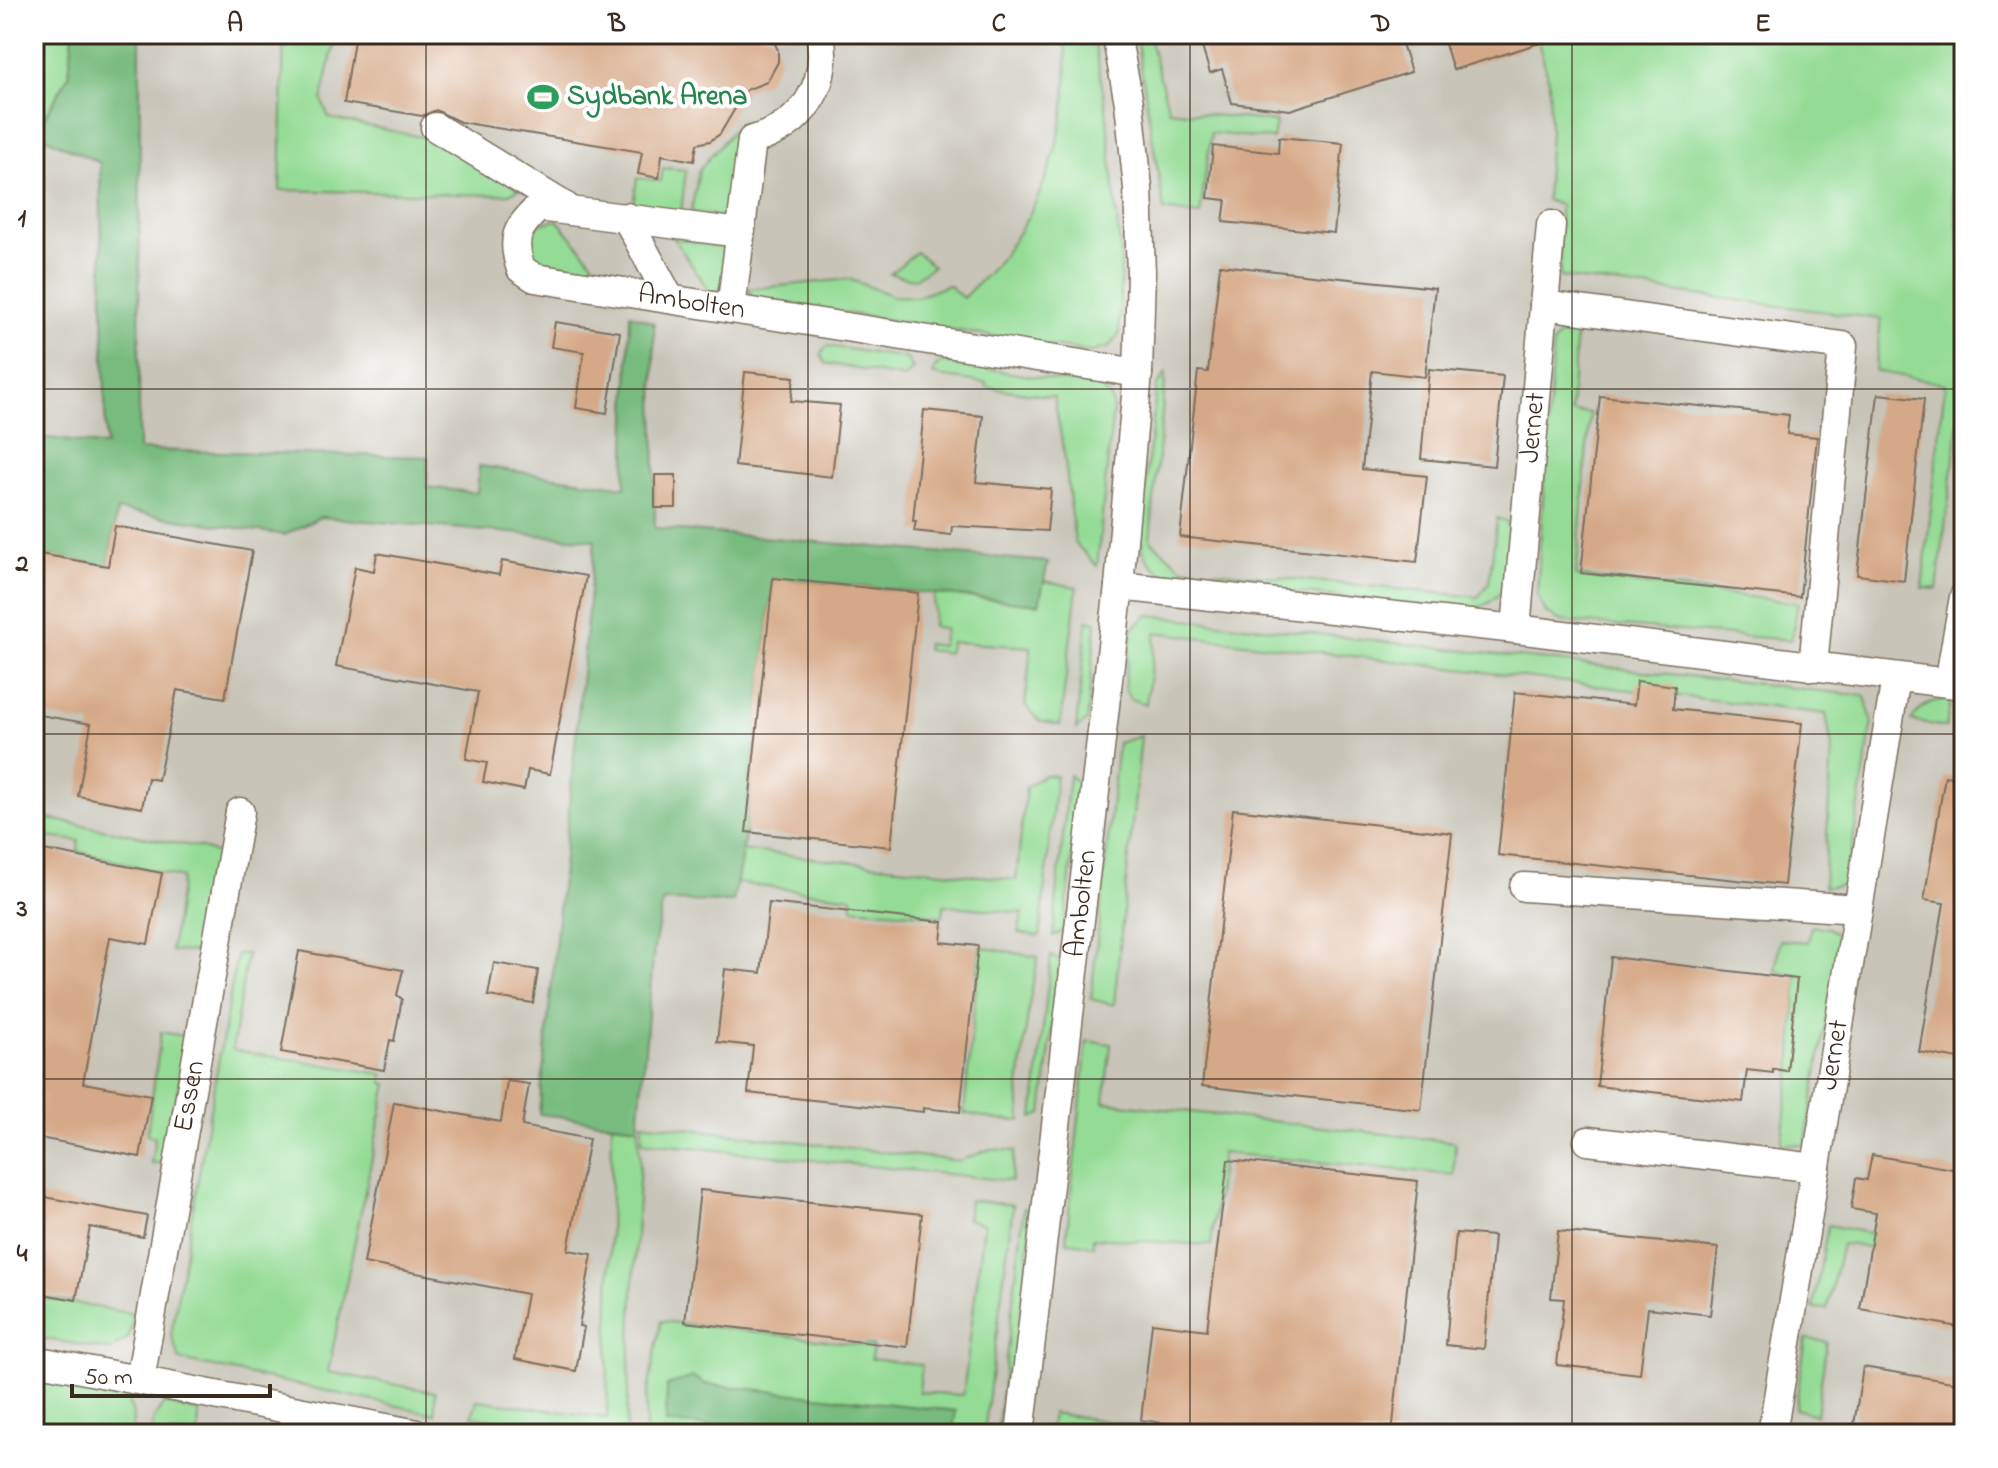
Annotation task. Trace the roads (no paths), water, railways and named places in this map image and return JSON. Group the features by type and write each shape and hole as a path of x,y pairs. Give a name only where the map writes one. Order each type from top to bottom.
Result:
{"street":[{"path":"731,309 752,140 784,128 807,106 820,81 823,64 820,34"},
{"name":"Ambolten","path":"1020,1434 1119,586 1138,373 1141,273 1138,188 1129,103 1116,34"},
{"path":"435,127 570,210"},
{"name":"Ambolten","path":"740,233 539,207 521,223 514,248 521,269 535,278 1138,373"},
{"path":"626,217 670,299"},
{"name":"Jernet","path":"1516,629 1551,225"},
{"path":"1544,305 1843,346 1813,667"},
{"path":"1119,586 1516,629 1957,684 1964,597"},
{"name":"Jernet","path":"1772,1434 1896,678"},
{"name":"Essen","path":"140,1380 240,812"},
{"path":"1524,887 1858,909"},
{"path":"1588,1141 1816,1168"},
{"path":"34,1360 417,1434"}],"place":[{"name":"Sydbank Arena","path":"543,97"}]}
